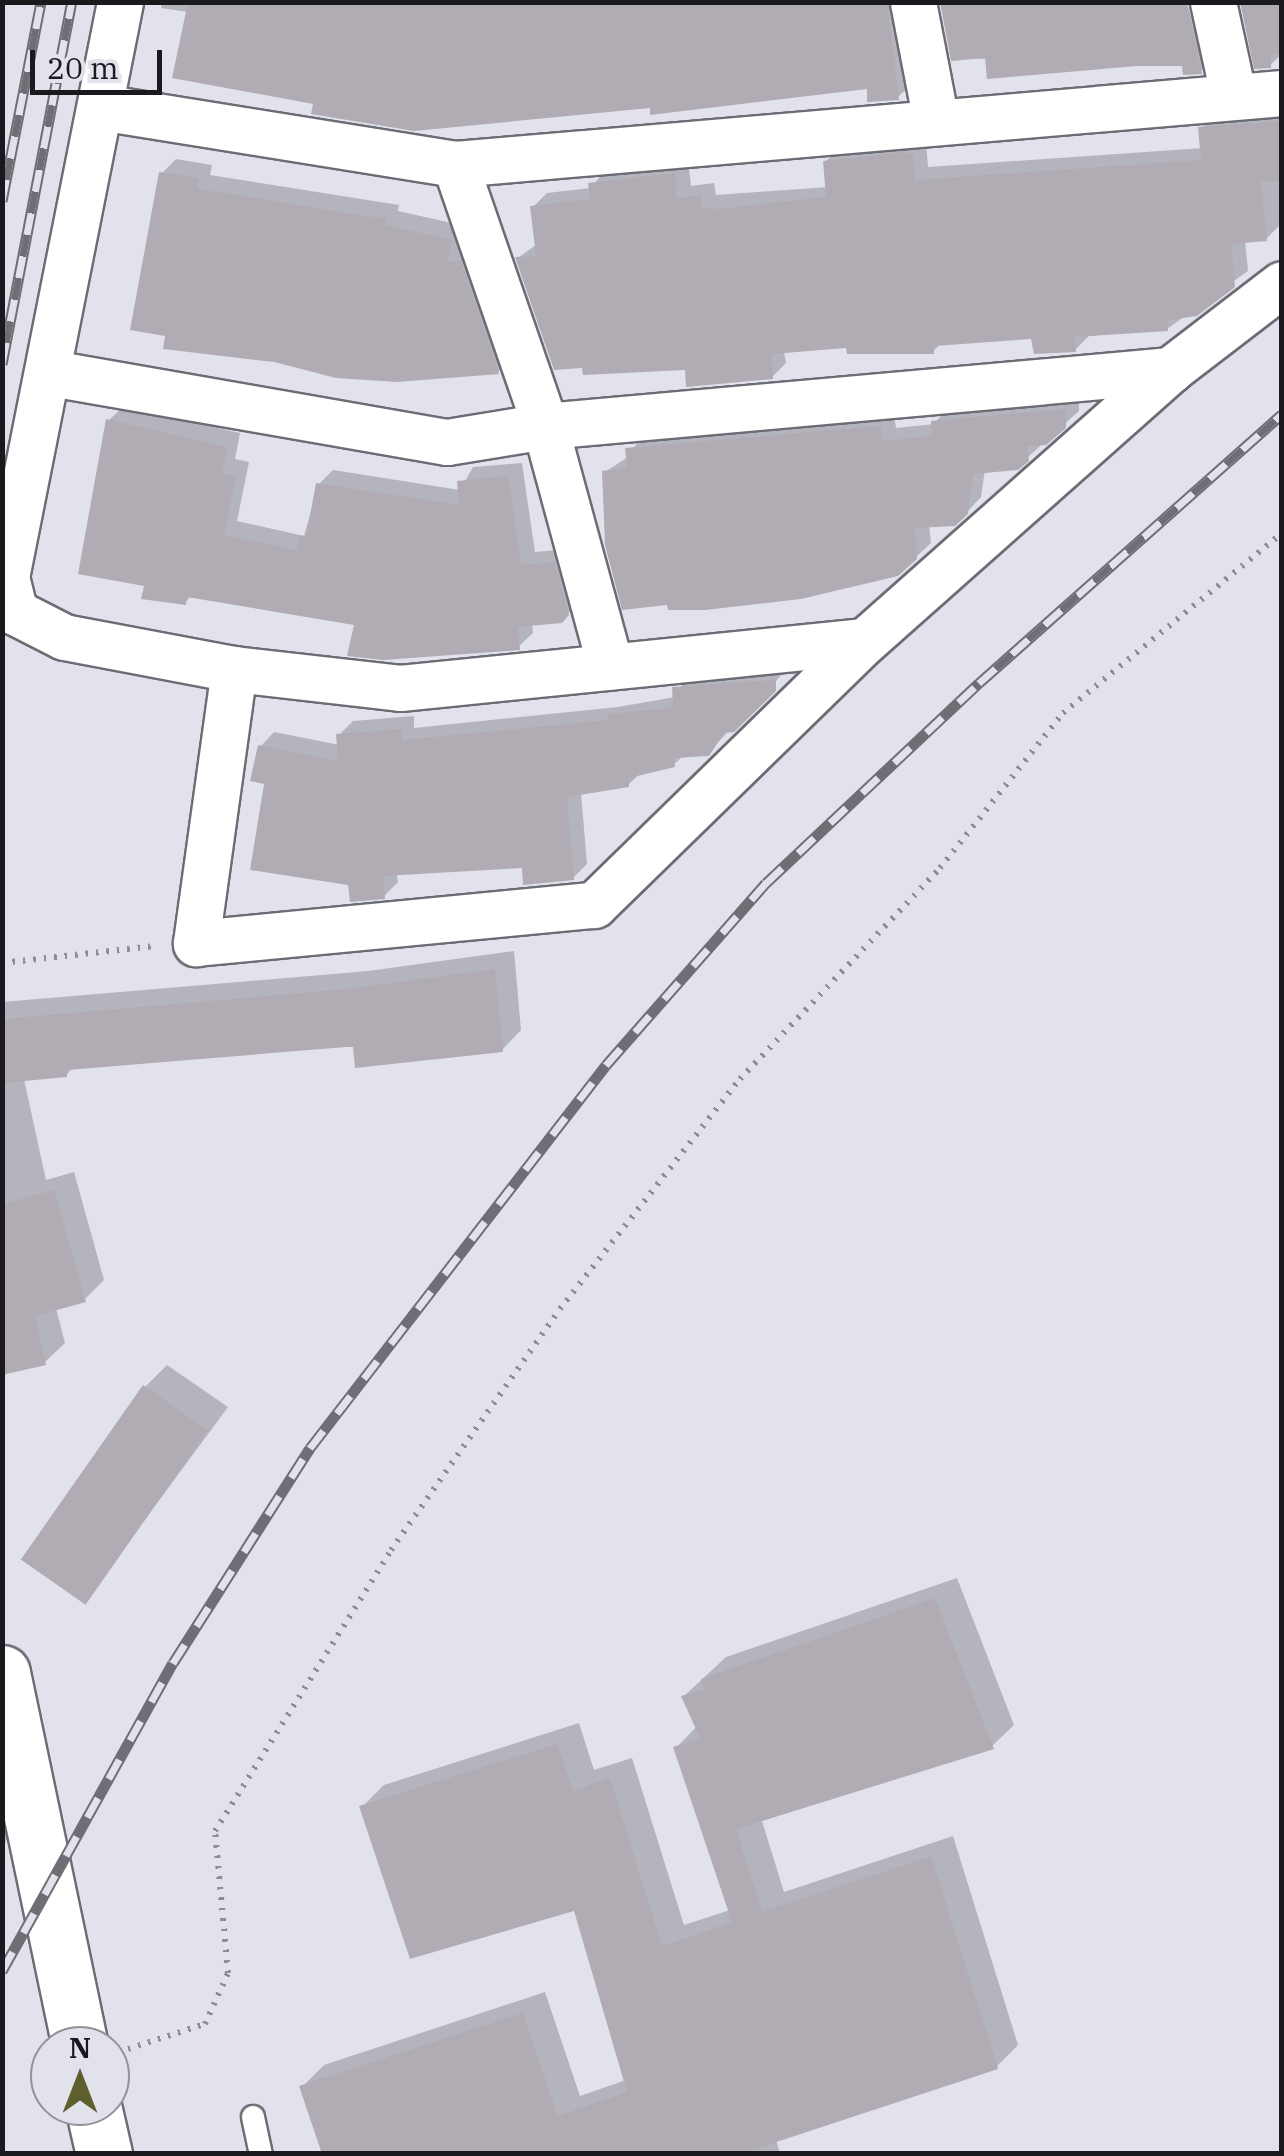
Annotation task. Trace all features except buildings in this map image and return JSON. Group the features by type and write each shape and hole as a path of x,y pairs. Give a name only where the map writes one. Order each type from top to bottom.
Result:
{"street":[{"path":"120,2 50,373 6,577 15,612 64,637 234,670 400,688 865,642"},
{"path":"913,2 936,121"},
{"path":"1214,2 1233,94"},
{"path":"100,107 455,164 1233,94 1282,94"},
{"path":"455,164 545,426 610,666"},
{"path":"234,670 196,943 594,905 865,642 1170,370 1282,284"},
{"path":"50,373 447,442 545,426 1170,370"},
{"path":"2,1673 76,2026"},
{"path":"97,2126 104,2154"}],"lane":[{"path":"253,2116 260,2154"}],"path":[{"path":"130,2048 204,2024 228,1973 216,1830 391,1550 560,1308 740,1078 940,868 1063,713 1282,533"},
{"path":"2,963 196,943"}],"railway":[{"path":"2,201 41,2"},
{"path":"2,364 72,2"},
{"path":"2,1971 173,1663 310,1448 606,1065 766,883 979,683 1282,414"}]}
